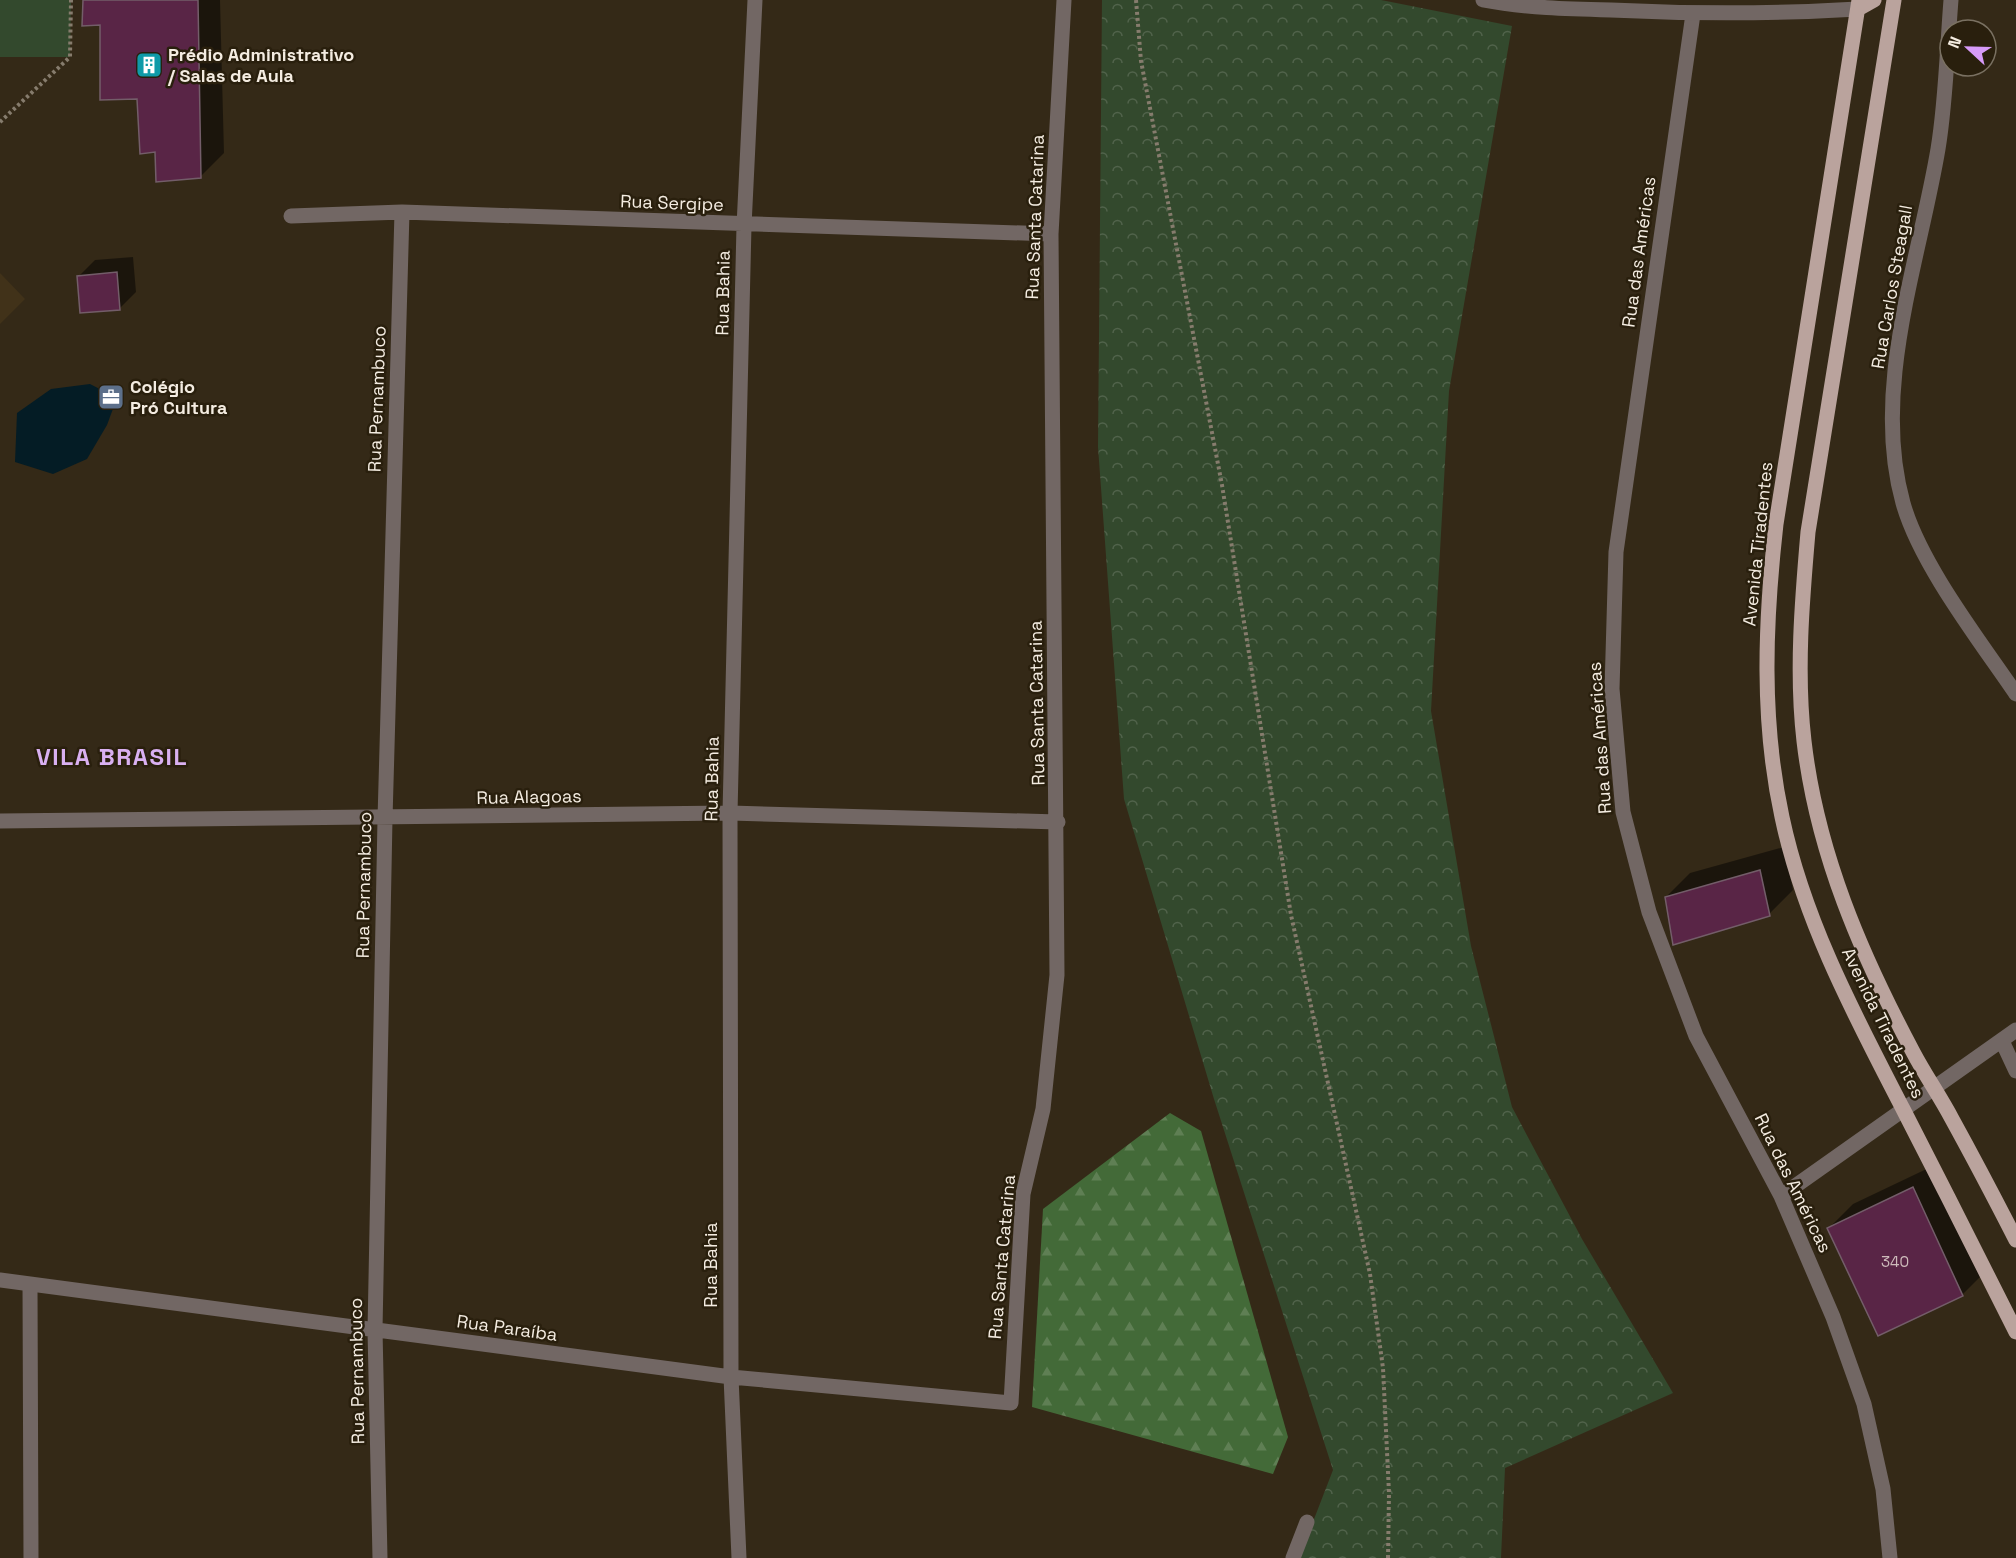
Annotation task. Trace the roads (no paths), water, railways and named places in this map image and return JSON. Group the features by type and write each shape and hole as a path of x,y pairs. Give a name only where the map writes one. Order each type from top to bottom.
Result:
{"main road":[{"path":"1858,4 1874,0"},
{"name":"Avenida Tiradentes","path":"1894,0 1808,532 1802,600 1804,740 1817,814 1833,874 1858,939 1914,1054 2016,1240"},
{"name":"Avenida Tiradentes","path":"1858,4 1776,524 1768,597 1766,671 1770,743 1782,818 1828,959 2016,1332"}],"street":[{"name":"Rua Bahia","path":"739,1558 731,1377 730,813 744,226 754,0"},
{"name":"Rua Santa Catarina","path":"1011,1403 1023,1194 1043,1109 1057,975 1058,822 1051,234 1064,0"},
{"path":"1483,0 1515,6 1693,14 1778,14 1858,4"},
{"path":"1778,14 1800,0"},
{"name":"Rua Carlos Steagall","path":"1952,0 1938,148 1898,342 1894,401 1895,455 1903,504 1926,556 2016,694"},
{"name":"Rua das Américas","path":"1693,14 1616,552 1612,689 1623,812 1649,912 1696,1036 1781,1196 1833,1317 1864,1404 1883,1489 1890,1558"},
{"name":"Rua Sergipe","path":"291,216 402,212 744,226 1051,234"},
{"name":"Rua Pernambuco","path":"380,1558 375,1330 385,819 402,212"},
{"name":"Rua Alagoas","path":"0,821 385,819 730,813 1058,822"},
{"path":"1781,1196 2016,1030"},
{"path":"2002,1041 2016,1071"},
{"name":"Rua Paraíba","path":"0,1280 731,1377 1011,1403"},
{"path":"30,1284 31,1558"},
{"path":"1293,1558 1307,1522"}],"water":[{"path":"90,384 117,398 107,425 87,459 53,474 15,462 17,413 51,389"}],"place":[{"name":"Prédio Administrativo / Salas de Aula","path":"149,65"},
{"name":"Colégio Pró Cultura","path":"111,397"}],"district":[{"name":"VILA BRASIL","path":"112,757"}]}
